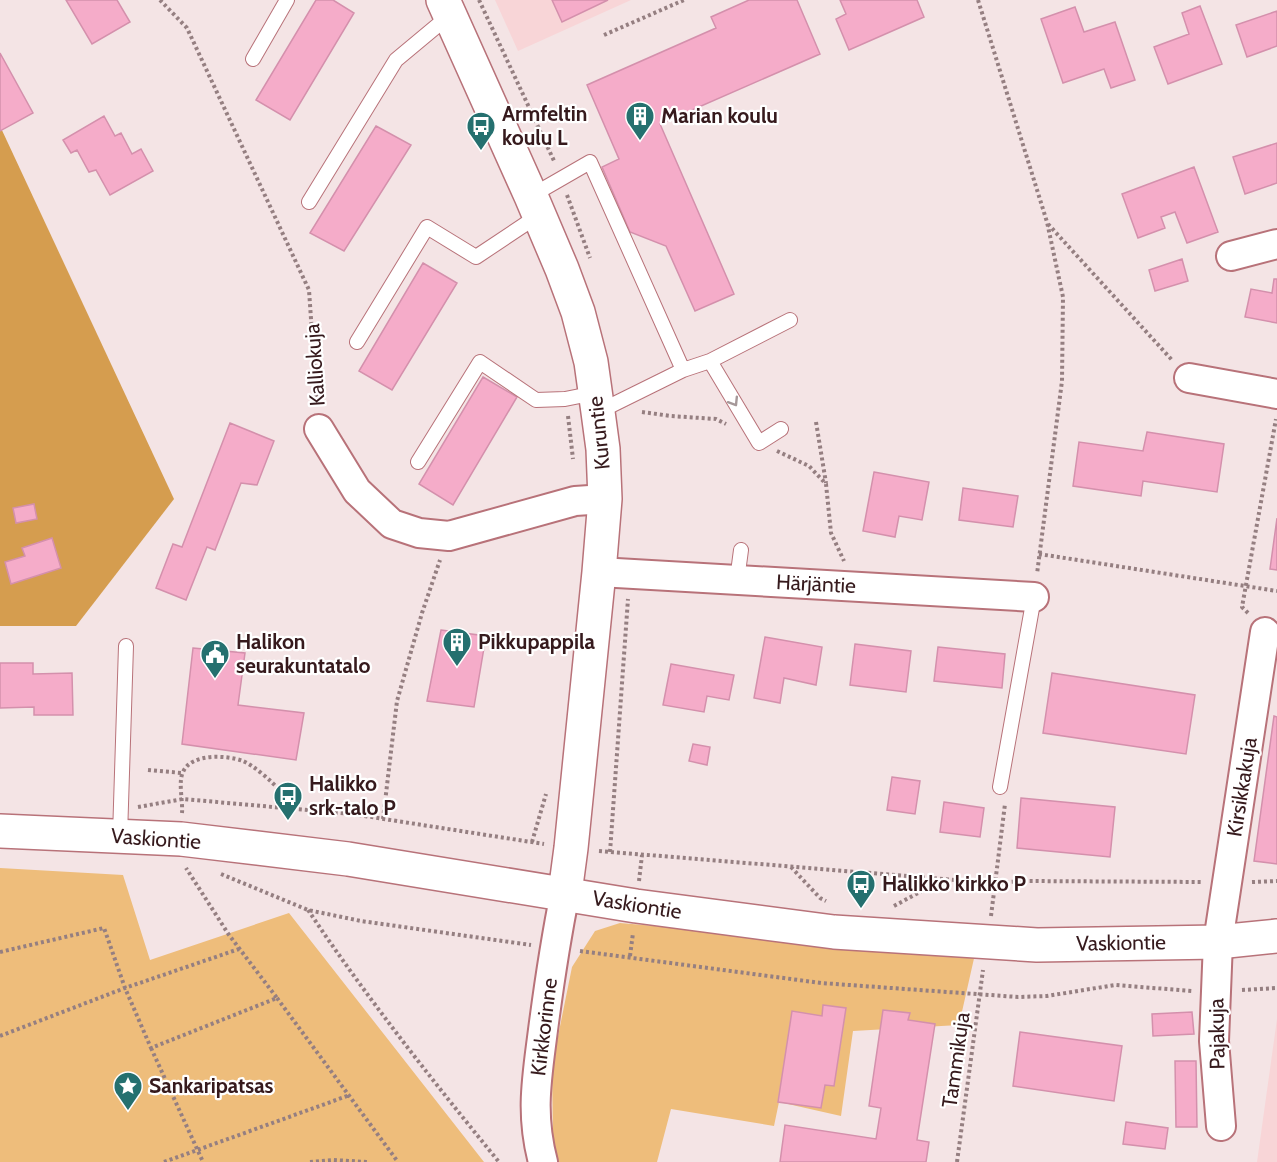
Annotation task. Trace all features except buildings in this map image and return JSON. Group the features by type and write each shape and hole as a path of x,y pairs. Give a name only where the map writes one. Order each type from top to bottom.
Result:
{"main road":[{"name":"Kuruntie","path":"447,7 535,206 578,312 591,362 597,402 603,449 605,499 565,893"},
{"name":"Vaskiontie","path":"0,831 121,823 181,839 348,859 636,906 834,932 1037,945 1218,942 1277,936"}],"street":[{"path":"1231,256 1277,244"},
{"path":"1189,378 1277,394"},
{"name":"Kalliokuja","path":"319,429 357,491 392,524 419,533 449,536 575,501 605,499"},
{"name":"Härjäntie","path":"599,572 1034,597"},
{"name":"Kirsikkakuja","path":"1218,942 1265,632"},
{"name":"Kirkkorinne","path":"543,1162 537,1140 534,1101 565,893"},
{"name":"Pajakuja","path":"1218,942 1214,1041 1221,1126"}],"lane":[{"path":"253,59 287,0"},
{"path":"309,202 396,60 447,7"},
{"path":"357,342 428,227 476,257 590,162 683,370"},
{"path":"418,462 480,362 536,400 565,399 597,402 710,361 790,320"},
{"path":"710,361 759,442 781,429"},
{"path":"737,580 741,550"},
{"path":"1000,787 1034,597"},
{"path":"121,823 126,646"}],"path":[{"name":"Kalliokuja","path":"160,0 187,28 309,290 319,429"},
{"path":"604,35 684,0"},
{"path":"978,0 1047,222 1063,297 1062,381 1034,597"},
{"path":"1047,222 1189,378"},
{"path":"641,412 716,419 809,466 826,484"},
{"path":"1265,632 1242,607 1277,415"},
{"path":"816,422 831,533 855,586"},
{"path":"383,819 397,701 422,613 449,536"},
{"path":"1039,554 1277,591"},
{"path":"183,799 182,773 195,760 207,757 243,761 280,791 285,808"},
{"path":"148,770 182,773"},
{"path":"121,823 183,799 383,819 571,849 993,883 1277,881"},
{"path":"193,865 183,861 239,949 398,1162"},
{"path":"790,866 820,898 829,903"},
{"path":"214,871 308,910 362,921 821,983 1018,997 1047,996 1115,985 1216,991 1277,988"},
{"path":"891,907 944,879"},
{"path":"308,910 359,985 499,1162"},
{"path":"0,952 104,928 125,988 203,1162"},
{"path":"0,1036 125,988 239,949"},
{"name":"Tammikuja","path":"957,1162 984,962"},
{"path":"151,1048 277,998"},
{"path":"164,1162 350,1095"},
{"path":"310,1162 333,1160 367,1162"}],"shaded area":[{"path":"495,0 631,0 518,51"},
{"path":"0,126 174,499 76,626 0,626"},
{"path":"0,868 123,875 150,960 289,913 484,1162 0,1162"},
{"path":"620,923 975,954 959,1025 853,1031 841,1116 779,1102 774,1126 671,1109 657,1162 559,1162 553,1143 552,1066 572,967 595,931"},
{"path":"1277,1019 1277,1162 1257,1162"}],"place":[{"name":"Marian koulu","path":"640,142"},
{"name":"Armfeltin koulu L","path":"481,152"},
{"name":"Pikkupappila","path":"457,668"},
{"name":"Halikon seurakuntatalo","path":"215,680"},
{"name":"Halikko srk-talo P","path":"288,822"},
{"name":"Halikko kirkko P","path":"861,910"},
{"name":"Sankaripatsas","path":"128,1112"}]}
